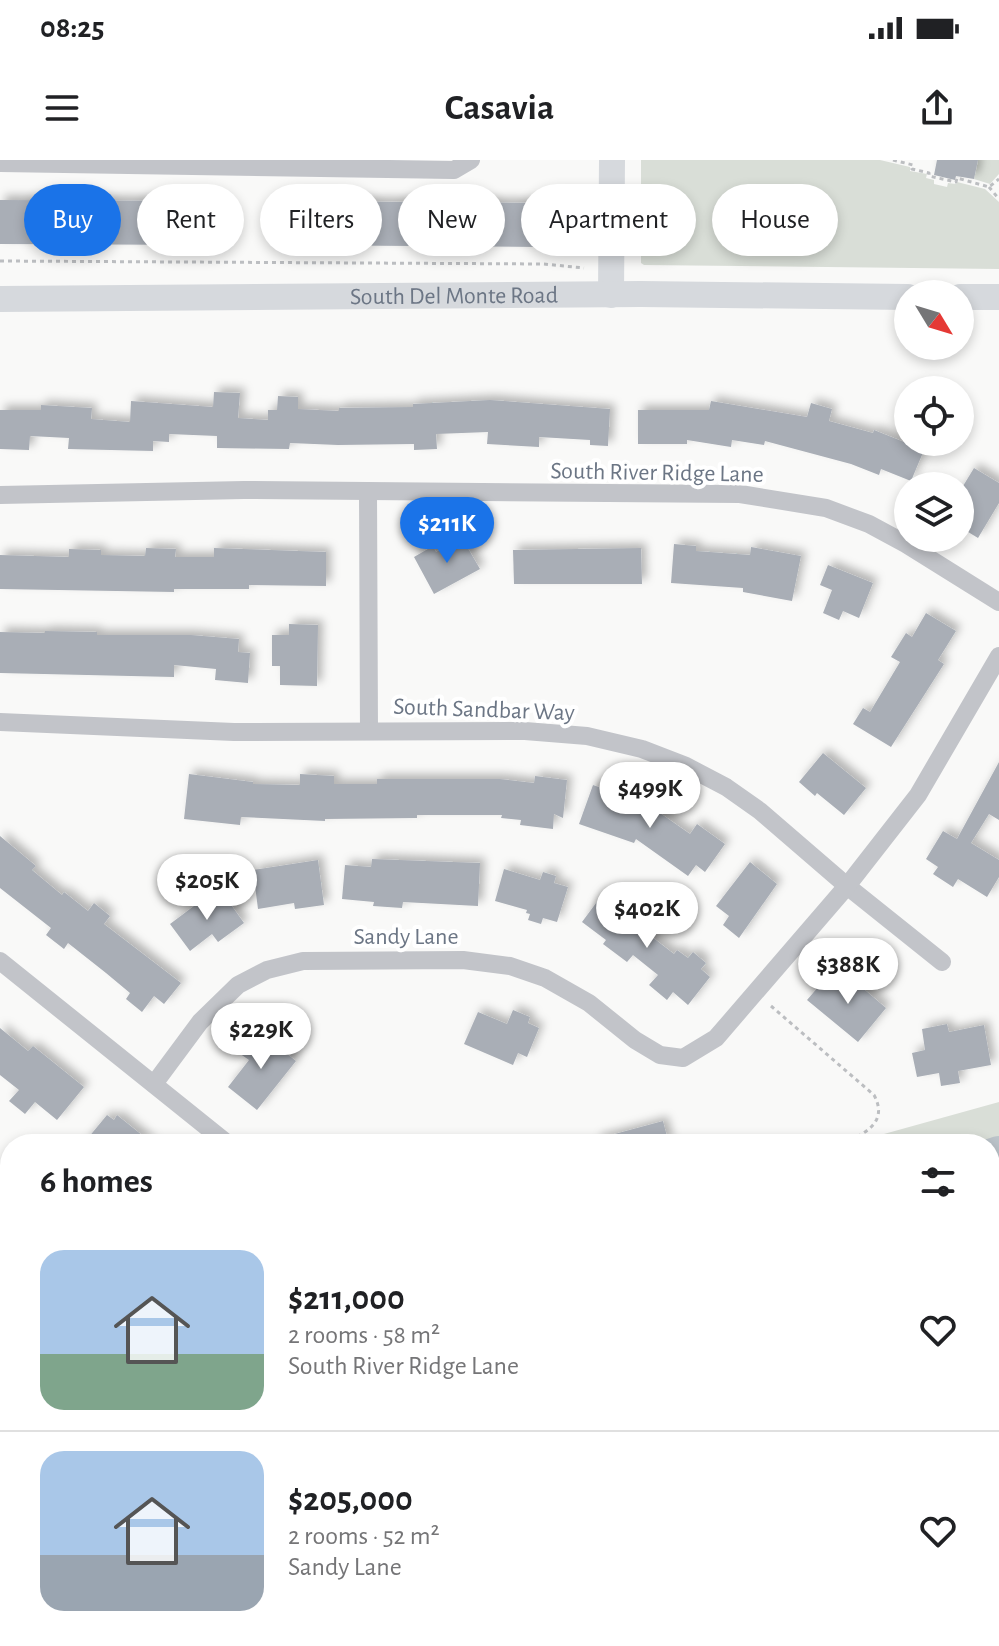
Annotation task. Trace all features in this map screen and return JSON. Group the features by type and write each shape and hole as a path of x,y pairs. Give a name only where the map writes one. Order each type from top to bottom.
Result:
{"street":[{"path":"0,163 454,170 471,160"},
{"path":"611,295 612,160"},
{"name":"South Del Monte Road","path":"0,299 611,295 894,297"},
{"path":"974,297 999,297"},
{"name":"South River Ridge Lane","path":"0,495 244,490 740,494 826,508 869,524 999,602"},
{"path":"368,492 369,730"},
{"path":"847,886 918,795 999,656"},
{"name":"South Sandbar Way","path":"0,722 234,732 525,731 587,736 642,749 686,766 726,787 760,811 942,962"},
{"name":"Sandy Lane","path":"154,1084 200,1022 238,985 267,970 303,961 463,960 510,966 545,978 589,1003 635,1040 660,1055 683,1058 716,1038 847,886"},
{"path":"0,961 216,1134"}],"path":[{"path":"893,160 913,165 912,169 929,173 929,176 956,182 957,178 989,187 999,199"},
{"path":"989,187 999,179"},
{"path":"0,261 529,263 584,268"},
{"path":"771,1006 874,1095 879,1104 879,1118 863,1134"}],"shaded area":[{"path":"641,160 880,160 910,167 910,171 927,174 926,178 934,180 934,184 947,187 948,183 957,182 985,189 999,202 999,269 644,265 641,256 696,256 696,184 641,184"},
{"path":"978,160 999,160 999,174 990,184 974,179"},
{"path":"999,1102 999,1134 884,1134"}],"building":[{"path":"937,160 978,160 974,179 956,176 955,180 934,175"},
{"path":"0,200 24,200 24,244 0,244"},
{"path":"121,201 137,201 137,245 121,245"},
{"path":"382,202 398,202 398,246 382,246"},
{"path":"505,203 521,203 521,247 505,247"},
{"path":"214,392 240,393 238,418 268,420 268,410 277,410 278,396 298,397 298,409 339,411 339,408 413,407 413,404 490,400 610,409 608,446 590,445 590,440 539,437 539,447 487,444 488,432 436,434 437,449 414,450 414,444 290,443 289,449 217,448 217,436 169,434 169,442 153,441 153,451 68,449 69,438 30,436 29,450 0,449 0,410 41,410 41,405 92,408 91,419 130,422 131,401 213,407"},
{"path":"711,401 807,417 811,403 832,409 829,421 873,433 874,430 894,438 894,456 921,456 915,472 894,474 881,469 879,475 851,464 765,441 764,445 732,440 731,447 687,440 687,444 638,444 638,410 709,410"},
{"path":"974,468 999,483 999,503 978,538 974,536 974,472 972,472"},
{"path":"462,538 480,569 434,594 414,557 433,546 436,552"},
{"path":"674,544 696,546 696,551 750,555 751,547 801,556 792,601 743,592 743,588 671,583"},
{"path":"146,548 176,549 175,557 214,557 214,548 326,552 326,586 249,585 249,589 174,589 174,592 0,589 0,555 69,557 69,549 101,550 101,555 145,556"},
{"path":"641,548 642,584 514,584 513,550"},
{"path":"828,565 873,583 859,618 843,611 839,620 823,613 832,590 820,585"},
{"path":"926,613 956,631 938,660 944,664 891,747 853,724 863,708 870,712 900,662 891,657 906,633 912,637"},
{"path":"289,624 318,625 317,686 280,685 280,666 272,666 272,635 289,635"},
{"path":"0,632 239,639 238,652 250,653 248,683 215,680 216,669 174,665 174,677 0,673"},
{"path":"823,753 866,788 844,815 799,782"},
{"path":"999,762 999,820 989,814 971,843 999,860 999,877 987,897 958,879 953,887 933,874 938,867 926,859 943,831 957,839"},
{"path":"189,774 253,784 300,785 300,774 334,776 334,784 377,784 377,779 500,779 534,783 535,776 567,780 563,818 554,814 553,829 520,825 521,820 501,818 502,815 417,815 417,818 325,821 241,817 240,825 184,819"},
{"path":"593,785 647,804 690,834 697,824 725,844 705,872 696,865 688,876 636,839 634,843 579,824"},
{"path":"0,836 36,866 32,870 62,895 64,892 88,911 94,903 110,916 104,924 181,983 164,1004 154,996 142,1012 126,999 130,993 68,943 64,949 46,935 51,928 0,888"},
{"path":"372,859 480,863 478,906 403,902 402,908 342,899 345,865 371,867"},
{"path":"318,860 324,905 295,909 294,903 258,909 253,870"},
{"path":"750,862 777,884 739,938 723,925 729,916 716,906"},
{"path":"504,869 540,880 543,872 556,876 554,883 568,887 557,922 543,918 541,924 528,920 530,914 526,913 527,910 495,901"},
{"path":"210,894 216,901 224,895 244,923 218,942 212,934 190,951 170,924"},
{"path":"602,895 622,910 627,905 646,918 639,927 674,954 677,950 688,958 693,952 706,963 701,969 710,977 688,1005 673,992 667,1000 649,985 658,975 633,955 627,962 603,944 606,940 582,922"},
{"path":"846,974 886,1008 858,1042 807,1000 825,979 835,988"},
{"path":"513,1010 530,1017 528,1023 539,1028 527,1057 518,1053 513,1065 464,1044 478,1012 507,1024"},
{"path":"947,1024 949,1032 984,1025 991,1065 958,1071 960,1083 941,1086 939,1073 917,1077 912,1053 925,1050 922,1029"},
{"path":"0,1028 28,1051 33,1046 84,1087 57,1120 35,1102 25,1114 9,1101 19,1090 0,1075"},
{"path":"261,1033 296,1061 257,1110 228,1087 249,1060 239,1053 251,1038 255,1040"},
{"path":"107,1115 114,1120 117,1115 141,1134 91,1134"},
{"path":"663,1121 666,1134 615,1134"}]}
